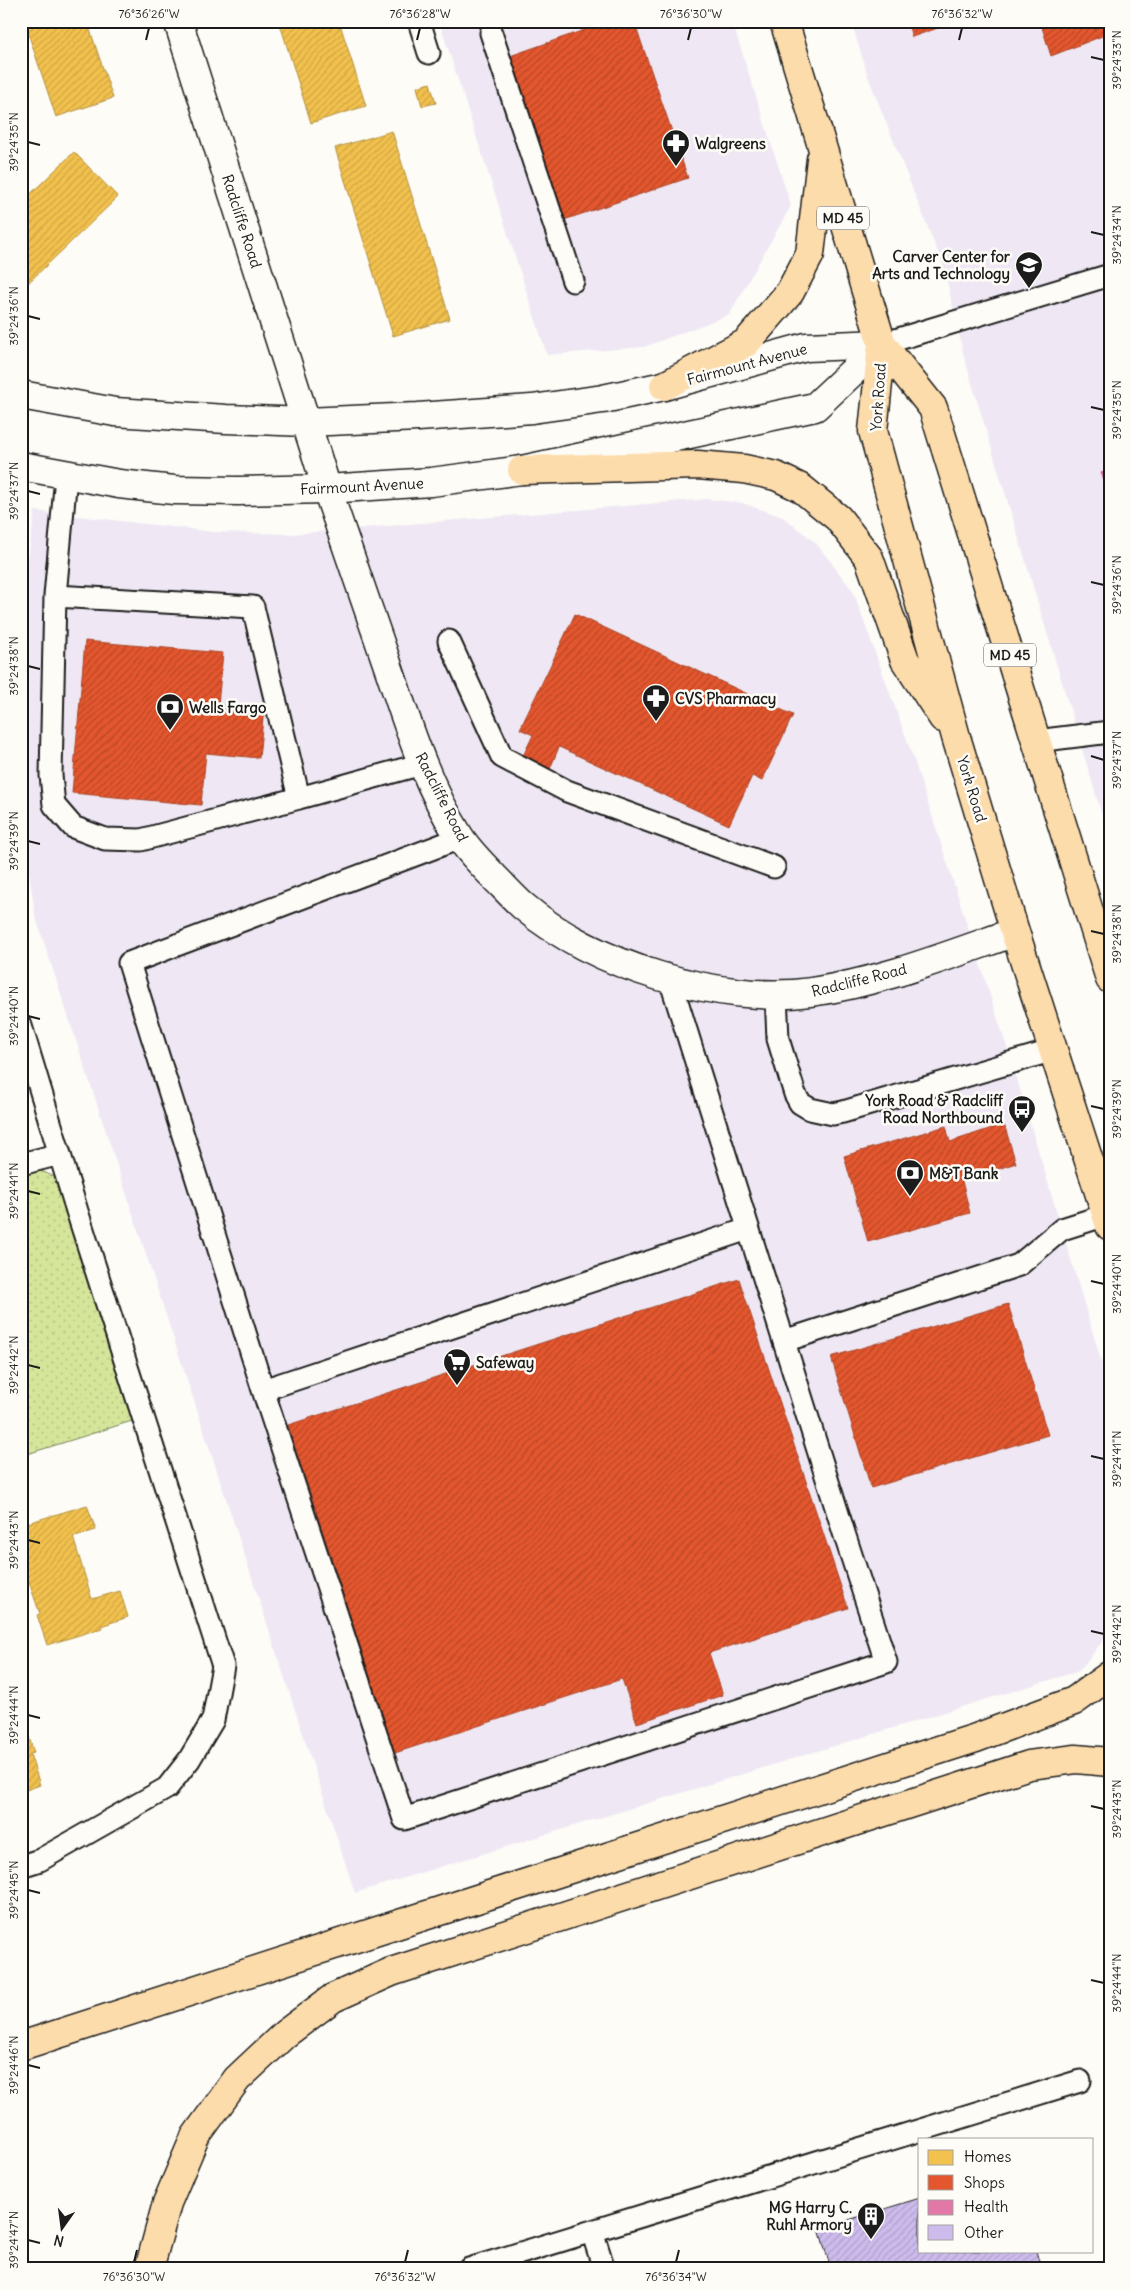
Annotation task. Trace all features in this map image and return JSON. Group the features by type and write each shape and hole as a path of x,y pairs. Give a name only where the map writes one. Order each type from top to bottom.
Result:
{"main road":[{"name":"Radcliffe Road","path":"178,21 327,489 422,764 460,838 485,868 524,906 565,935 616,962 670,980 728,991 776,994 808,992 858,983 1015,932"},
{"name":"York Road","path":"784,21 882,344 933,408 1110,979"},
{"path":"664,386 746,342 790,292 810,254 822,148"},
{"name":"Fairmount Avenue","path":"21,395 115,412 306,422 428,416 532,409 603,399 664,386 806,347 882,344"},
{"name":"Fairmount Avenue","path":"21,466 66,476 118,484 174,490 238,491 327,489 431,482 522,470 815,407 882,344"},
{"name":"York Road","path":"882,344 873,431 956,737 1015,932 1108,1220"},
{"path":"522,470 698,466 744,469 776,476 801,488 838,518 869,558 905,660 956,737"},
{"path":"21,2046 976,1738 1074,1701 1110,1675"},
{"path":"149,2269 167,2203 195,2137 237,2080 285,2034 333,1998 391,1972 1029,1765 1076,1759 1110,1762"}],"lane":[{"path":"419,21 429,53"},
{"path":"491,33 573,280"},
{"path":"882,344 1110,274"},
{"path":"66,476 55,596 51,775 54,805 73,827 105,839 141,840 422,764"},
{"path":"55,596 253,607 299,798"},
{"path":"449,641 502,757 567,791 774,867"},
{"path":"1036,741 1110,732"},
{"path":"460,838 129,963 263,1390 404,1819 886,1662 670,980"},
{"path":"776,994 778,1039 795,1094 800,1103 820,1112 833,1114 843,1112 1054,1050"},
{"path":"21,1026 60,1154 224,1666 213,1720 189,1760 167,1788 40,1860 21,1866"},
{"path":"21,1164 60,1154"},
{"path":"784,1341 1019,1265 1062,1230 1108,1220"},
{"path":"263,1390 748,1229"},
{"path":"469,2269 1080,2080"},
{"path":"592,2231 604,2269"}],"shaded area":[{"path":"439,21 732,21 791,206 729,315 644,347 547,355"},
{"path":"851,21 1110,21 1110,842 964,357 944,268 868,77"},
{"path":"706,499 742,503 783,517 816,543 853,591 912,754 1013,1066 1110,1390 1110,1632 1079,1671 355,1893 35,915 21,815 21,605 35,511 215,532 292,534"}],"green space":[{"path":"37,1169 59,1179 135,1420 21,1456 21,1174"}],"building: Homes":[{"path":"24,21 87,21 113,98 56,117"},
{"path":"279,21 339,21 366,106 311,123"},
{"path":"430,83 436,103 422,106 417,87"},
{"path":"392,131 450,319 393,336 335,148"},
{"path":"74,152 118,197 26,285 21,281 21,203"},
{"path":"87,1505 96,1530 73,1537 92,1599 120,1591 128,1617 101,1626 102,1628 47,1645 37,1615 40,1614 21,1559 21,1525"},
{"path":"21,1712 34,1753 30,1754 40,1785 21,1792"}],"building: Shops":[{"path":"610,21 634,21 688,178 564,220 507,57"},
{"path":"907,21 958,21 912,37"},
{"path":"1040,21 1110,21 1110,33 1051,56"},
{"name":"CVS Pharmacy","path":"575,614 793,715 762,781 752,776 729,825 559,747 550,769 523,756 533,735 520,729"},
{"name":"Wells Fargo","path":"85,641 223,653 218,705 264,709 259,758 206,753 201,805 72,793"},
{"name":"M&T Bank","path":"1004,1124 1016,1163 962,1181 970,1213 868,1242 844,1156 946,1126 950,1142"},
{"path":"739,1279 848,1608 709,1653 723,1695 637,1723 622,1679 395,1753 288,1425"},
{"path":"1008,1304 1048,1435 871,1488 831,1357"}],"building: Health":[{"path":"1110,469 1110,500 1101,472"}],"building: Other":[{"name":"MG Harry C. Ruhl Armory","path":"918,2199 918,2252 1036,2252 1041,2269 831,2269 819,2229"}],"place":[{"name":"Walgreens","path":"676,167"},
{"name":"Carver Center for Arts and Technology","path":"1029,289"},
{"name":"CVS Pharmacy","path":"656,722"},
{"name":"Wells Fargo","path":"170,731"},
{"name":"York Road & Radcliff Road Northbound","path":"1022,1133"},
{"name":"M&T Bank","path":"910,1197"},
{"name":"Safeway","path":"457,1386"},
{"name":"MG Harry C. Ruhl Armory","path":"871,2240"}]}
